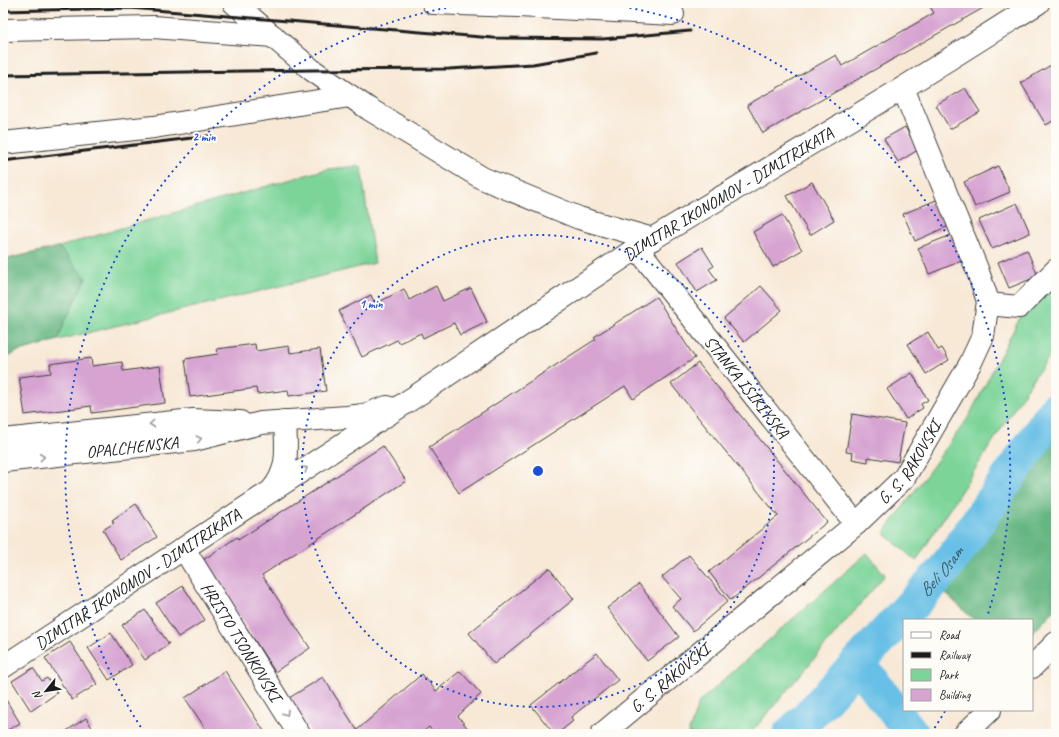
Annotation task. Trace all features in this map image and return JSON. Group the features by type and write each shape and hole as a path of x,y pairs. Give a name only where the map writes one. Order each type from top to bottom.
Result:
{"street":[{"path":"234,3 312,70 369,109 482,178 579,218 645,243"},
{"path":"433,3 673,14"},
{"name":"DIMITAR IKONOMOV - DIMITRIKATA","path":"3,667 422,392 645,243 903,88 1038,3"},
{"path":"3,30 153,27 273,36"},
{"name":"G. S. RAKOVSKI","path":"602,734 856,524 904,478 970,364 983,336 988,301 978,269 903,88"},
{"path":"3,143 154,126 350,96"},
{"name":"STANKA ISIKIYSKA","path":"645,243 856,524"},
{"path":"988,304 1019,307 1056,270"},
{"name":"DIMITAR IKONOMOV - DIMITRIKATA","path":"272,490 282,475 286,462 285,421 364,415 382,410 422,392"},
{"name":"OPALCHENSKA","path":"3,440 193,420 261,424"},
{"name":"OPALCHENSKA","path":"3,461 194,440 261,424 285,421"},
{"name":"HRISTO TSONKOVSKI","path":"184,549 299,734"},
{"path":"1033,666 1055,645"},
{"path":"965,734 989,711"}],"green space":[{"path":"361,166 375,263 58,340 16,352 4,360 6,388 3,389 3,260 59,247 327,169"},
{"path":"59,247 86,278 65,321 58,340 16,352 4,360 6,388 3,389 3,260"},
{"path":"1056,287 1056,349 1035,376 916,561 884,533 968,418 1024,310"},
{"path":"1056,430 1056,608 1033,633 1033,619 973,619 943,591"},
{"path":"867,553 885,575 750,734 688,734 699,702"}],"building":[{"path":"928,3 992,3 763,133 747,105 836,55 842,66 934,13"},
{"path":"1056,62 1056,119 1046,125 1021,83"},
{"path":"965,88 980,112 950,129 936,105"},
{"path":"905,127 918,150 898,162 884,139"},
{"path":"998,166 1010,192 975,207 964,182"},
{"path":"812,182 834,220 810,235 787,196"},
{"path":"941,198 953,224 915,241 903,214"},
{"path":"1017,203 1030,233 992,249 979,220"},
{"path":"782,215 802,250 773,267 753,232"},
{"path":"954,234 964,260 929,274 918,248"},
{"path":"702,247 714,266 709,269 717,280 697,292 678,262"},
{"path":"1027,250 1038,276 1009,288 998,262"},
{"path":"436,286 443,301 471,288 487,322 460,335 454,323 423,338 421,333 399,343 397,340 362,357 339,311 371,295 375,304 404,289 409,300"},
{"path":"761,286 782,310 744,342 724,318"},
{"path":"656,297 695,358 633,399 625,386 459,493 429,447 596,339 594,337"},
{"path":"928,332 938,350 942,348 949,360 926,374 908,344"},
{"path":"255,344 256,351 289,346 290,353 320,349 326,391 289,396 288,390 257,394 256,388 190,397 185,359 218,354 217,349"},
{"path":"91,358 92,366 122,362 123,371 160,366 165,403 92,413 91,406 25,415 19,377 51,373 50,364"},
{"path":"698,363 827,522 731,600 709,572 778,516 671,384"},
{"path":"912,373 928,400 921,404 923,408 906,419 887,389"},
{"path":"852,414 905,423 898,462 868,457 868,462 852,459 853,453 846,452"},
{"path":"383,446 406,481 262,575 310,648 275,672 228,599 200,562 237,537 238,540"},
{"path":"136,504 157,537 121,560 103,530 114,523 112,520"},
{"path":"689,555 728,601 693,631 672,606 681,599 662,577"},
{"path":"549,568 574,599 494,664 469,633"},
{"path":"639,584 679,637 647,661 607,608"},
{"path":"183,586 205,620 178,637 156,603"},
{"path":"145,610 169,644 145,660 122,625"},
{"path":"111,633 132,665 109,680 88,648"},
{"path":"70,642 97,684 72,700 45,658"},
{"path":"597,653 618,680 571,717 573,721 557,734 554,734 531,705"},
{"path":"33,668 42,681 47,678 57,693 31,711 12,681"},
{"path":"225,671 264,731 260,734 209,734 185,698"},
{"path":"460,671 481,694 458,716 472,734 435,734 429,727 420,734 312,734 289,698 323,677 357,730 422,674 436,691"},
{"path":"3,695 20,723 4,732 3,730"},
{"path":"86,718 93,729 86,734 62,734"}],"waterway":[{"name":"Beli Osam","path":"790,734 807,718 944,570 1056,409"},
{"path":"858,663 912,734"}],"railway":[{"path":"3,11 130,8 493,38 603,39 690,31"},
{"path":"3,75 449,69 533,64 596,53"},
{"path":"3,161 208,136"}]}
